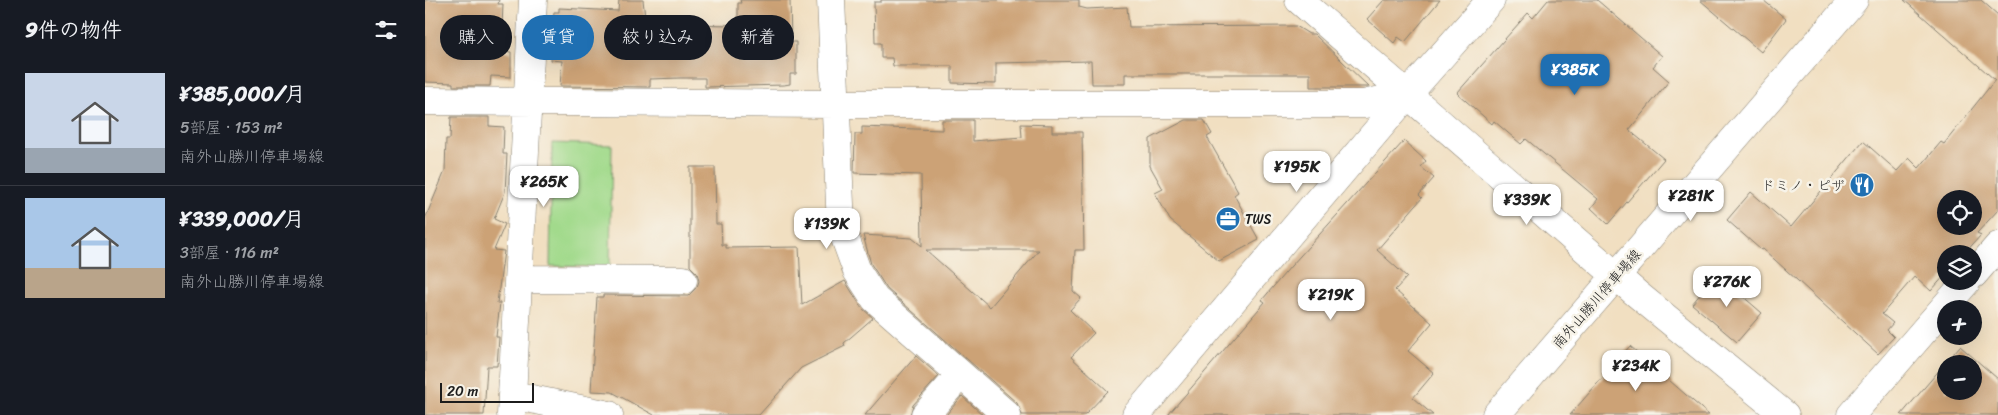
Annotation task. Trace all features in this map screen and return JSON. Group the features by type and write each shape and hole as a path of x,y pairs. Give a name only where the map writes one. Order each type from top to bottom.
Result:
{"street":[{"path":"533,0 512,405 609,415"},
{"path":"831,0 841,227 857,271 875,298 1007,415"},
{"path":"1299,0 1617,276 1785,415"},
{"path":"1136,415 1408,94 1491,0"},
{"name":"南外山勝川停車場線","path":"1495,415 1854,0"},
{"path":"425,101 837,104 1364,104 1408,94"},
{"path":"1982,265 1998,246"},
{"path":"520,279 683,280"},
{"path":"1851,415 1959,290"},
{"path":"925,415 960,375"}],"green space":[{"path":"552,143 612,145 610,267 550,266"}],"building":[{"path":"425,0 499,0 498,4 503,4 503,15 440,15 440,60 511,60 511,77 491,76 490,86 453,86 453,83 425,82"},
{"path":"619,0 643,0 645,15 604,15 604,60 712,60 712,25 722,25 722,60 794,60 794,42 796,42 796,74 790,74 790,84 784,85 705,87 705,78 680,78 650,79 650,87 560,86 562,61 551,60 594,60 594,15 554,15 554,12 559,12 559,8 618,11"},
{"path":"740,0 790,0 790,15 738,15 738,3 741,3"},
{"path":"881,0 1079,0 1079,7 1087,9 1127,7 1129,27 1296,26 1309,34 1314,34 1369,87 1310,87 1310,74 1125,74 1125,84 1092,84 1091,61 996,63 996,84 952,83 952,66 893,66 892,58 881,58 881,43 875,43 874,2 881,2"},
{"path":"1384,0 1440,0 1405,42 1398,37 1394,43 1367,19"},
{"path":"1548,0 1597,0 1662,56 1653,67 1669,81 1629,130 1664,159 1608,224 1591,208 1598,199 1526,139 1521,144 1494,121 1492,124 1457,93 1528,13 1533,18"},
{"path":"1700,0 1763,0 1786,19 1761,52"},
{"path":"1904,0 1981,0 1998,15 1998,210 1982,228 1982,190 1937,190 1937,235 1981,235 1972,245 1937,245 1937,284 1931,291 1915,276 1882,314 1893,323 1887,330 1894,337 1878,354 1763,249 1761,250 1727,220 1751,192 1791,227 1863,141 1897,171 1909,158 1919,168 1941,142 1944,144 1995,80"},
{"path":"451,117 489,117 489,126 504,127 503,154 507,154 505,192 494,219 505,224 494,250 504,251 497,303 500,303 496,337 499,337 497,366 487,366 484,415 425,415 425,219 445,171 446,139 450,139"},
{"path":"942,120 973,120 973,141 1022,137 1021,124 1052,125 1052,132 1082,132 1084,250 1075,250 1073,291 1081,298 1070,310 1094,333 1071,357 1108,391 1085,415 1022,415 1017,403 887,289 871,264 863,235 912,238 922,246 921,175 854,173 855,134 862,134 862,127 942,130","holes":["926,250 1039,250 990,307"]},
{"path":"1186,120 1204,120 1212,134 1207,137 1238,192 1234,195 1259,240 1219,261 1170,220 1155,193 1163,189 1150,166 1150,139"},
{"path":"1404,141 1426,161 1421,167 1434,178 1419,195 1422,198 1377,250 1407,277 1395,290 1432,323 1408,351 1434,373 1413,398 1433,415 1168,415 1265,302 1262,300 1291,266"},
{"path":"690,167 715,167 716,224 721,224 722,245 726,245 726,248 799,247 802,305 845,281 862,308 873,318 844,343 845,346 801,368 759,415 654,415 612,392 591,391 597,297 603,297 603,295 688,296 697,287 699,281 697,273 690,266"},
{"path":"1717,274 1762,313 1737,342 1692,304"},
{"path":"1630,346 1709,415 1570,415"},
{"path":"1960,346 1970,355 1952,355"},
{"path":"916,356 939,376 913,405 910,415 865,415"},
{"path":"1982,365 1998,379 1998,415 1901,415 1937,373 1937,400 1982,400"},
{"path":"962,396 983,415 946,415"}],"place":[{"name":"ドミノ・ピザ","path":"1862,185"},
{"name":"TWS","path":"1228,219"}]}
